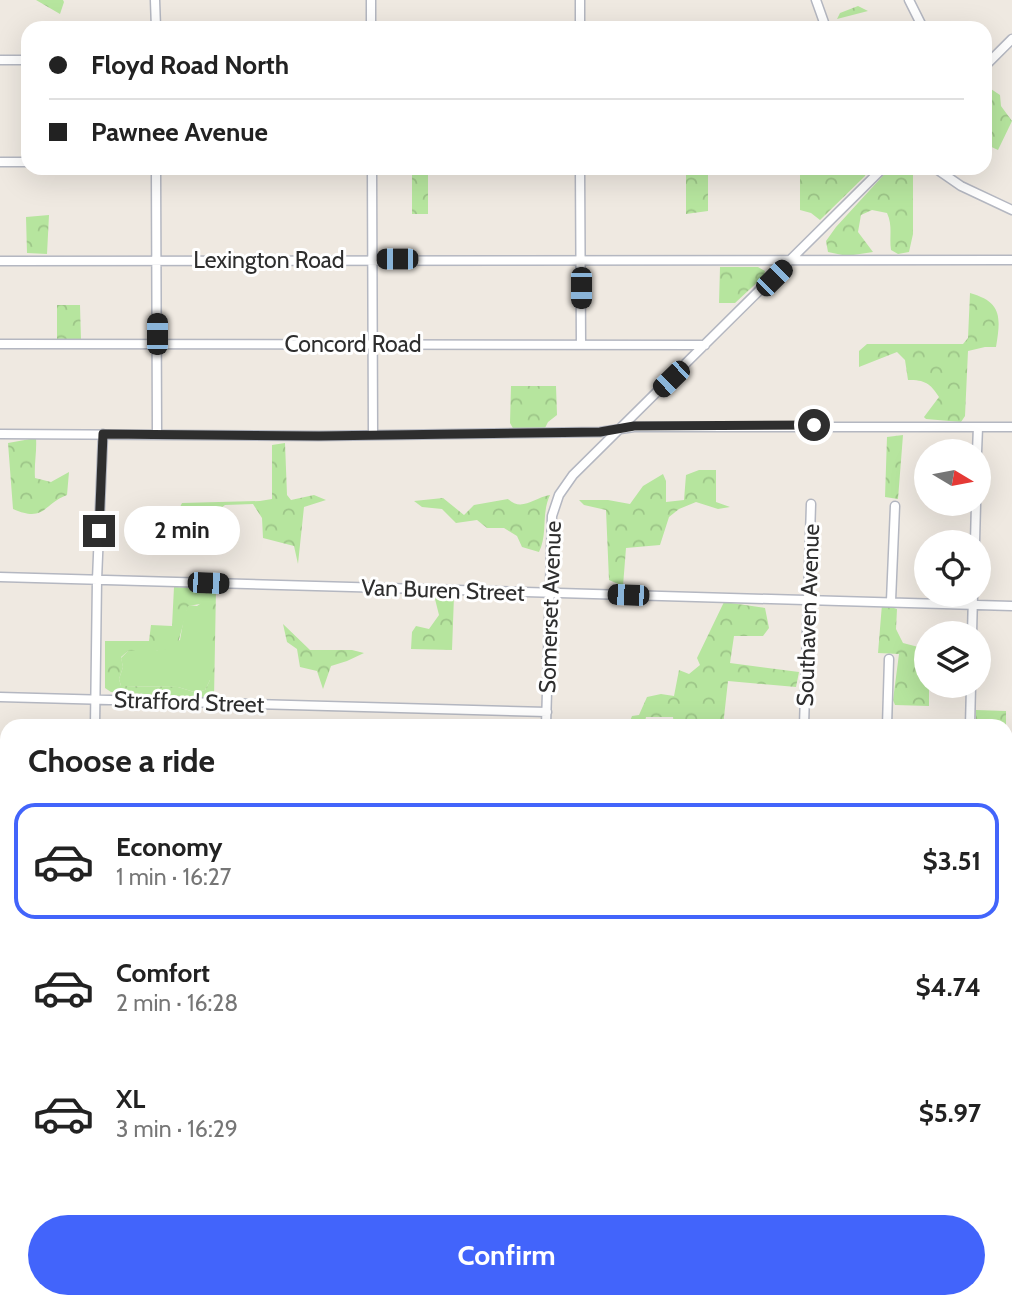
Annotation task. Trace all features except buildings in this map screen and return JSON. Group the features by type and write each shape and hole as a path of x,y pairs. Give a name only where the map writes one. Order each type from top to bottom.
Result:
{"street":[{"path":"155,0 156,21"},
{"path":"372,0 372,21"},
{"path":"580,0 580,21"},
{"path":"816,0 824,21"},
{"path":"909,0 920,21"},
{"path":"992,59 1011,39"},
{"path":"0,60 21,60"},
{"path":"0,162 21,162"},
{"path":"156,175 157,435"},
{"path":"372,175 373,435"},
{"path":"580,175 581,344"},
{"name":"Somerset Avenue","path":"547,719 552,516 556,499 568,480 876,175"},
{"path":"945,175 961,186 1012,210"},
{"name":"Lexington Road","path":"0,261 1012,260"},
{"name":"Concord Road","path":"0,344 705,345"},
{"path":"0,434 373,435 600,432 634,426 1012,427"},
{"path":"978,427 978,439"},
{"path":"95,719 103,434"},
{"name":"Southaven Avenue","path":"804,719 811,504"},
{"path":"891,601 895,506"},
{"name":"Van Buren Street","path":"0,577 914,602"},
{"name":"Van Buren Street","path":"991,605 1012,606"},
{"path":"887,719 889,659"},
{"name":"Strafford Street","path":"0,697 547,712"},
{"path":"970,719 971,698"}],"green space":[{"path":"36,0 63,0 64,2 60,14"},
{"path":"858,6 868,11 837,19 840,13"},
{"path":"992,90 1000,95 1001,106 1012,121 998,150 992,147"},
{"path":"412,175 428,175 428,214 412,214"},
{"path":"686,175 708,175 708,211 686,214"},
{"path":"800,175 865,175 820,220 811,213 800,210"},
{"path":"884,175 913,175 913,234 909,252 898,254 891,250 887,213 872,210 861,215 858,232 873,252 847,256 828,252 826,241"},
{"path":"49,215 47,254 27,253 26,217"},
{"path":"720,267 758,267 765,271 764,276 735,303 719,303"},
{"path":"970,293 988,301 997,312 999,327 996,347 968,351 965,416 961,422 926,419 924,417 939,397 933,388 926,383 908,380 905,360 897,352 859,367 859,351 867,344 963,344 968,338"},
{"path":"57,305 80,305 81,340 57,340"},
{"path":"511,386 556,386 557,415 548,422 544,430 514,430 510,423"},
{"path":"903,435 898,499 885,497 887,437"},
{"path":"36,438 35,478 51,482 69,472 67,495 43,511 32,514 13,509 8,443"},
{"path":"285,443 287,495 291,500 314,495 326,500 304,507 298,564 294,546 263,538 262,518 253,504 225,505 210,516 214,532 199,543 183,541 179,509 182,503 272,499 272,445"},
{"path":"699,470 716,470 716,502 730,507 718,509 696,502 679,509 669,517 660,545 626,548 623,586 609,580 606,510 584,505 579,500 608,500 630,504 643,486 663,474 666,481 666,502 684,500 686,475"},
{"path":"550,495 539,552 522,547 517,536 504,528 487,528 477,520 456,523 442,509 422,507 414,501 443,498 464,515 474,505 508,499 513,503 523,504"},
{"path":"174,587 216,589 214,698 111,692 105,688 105,641 149,641 151,625 172,626","holes":["209,598 210,680 205,690 194,692 178,687 121,686 121,657 128,651 156,651 177,647 188,606 206,603"]},
{"path":"434,595 454,596 452,650 411,649 412,632 416,626 429,629 439,615"},
{"path":"210,597 210,680 205,690 194,692 178,687 121,686 121,658 128,651 156,651 180,640 188,605 197,606"},
{"path":"724,602 765,608 769,628 763,636 734,636 730,663 799,672 796,687 728,681 724,719 631,719 632,716 639,715 647,697 661,694 674,696 679,670 689,674 700,665 697,658"},
{"path":"882,604 897,609 896,629 903,643 914,646 914,698 929,698 929,706 895,705 893,700 899,654 878,653"},
{"path":"283,624 310,650 352,650 364,653 331,666 323,689 317,671 300,667 297,649 287,642"},
{"path":"976,710 1006,711 1006,719 976,719"}],"route":[{"path":"99,531 103,434 319,436 600,432 634,426 814,425"}]}
